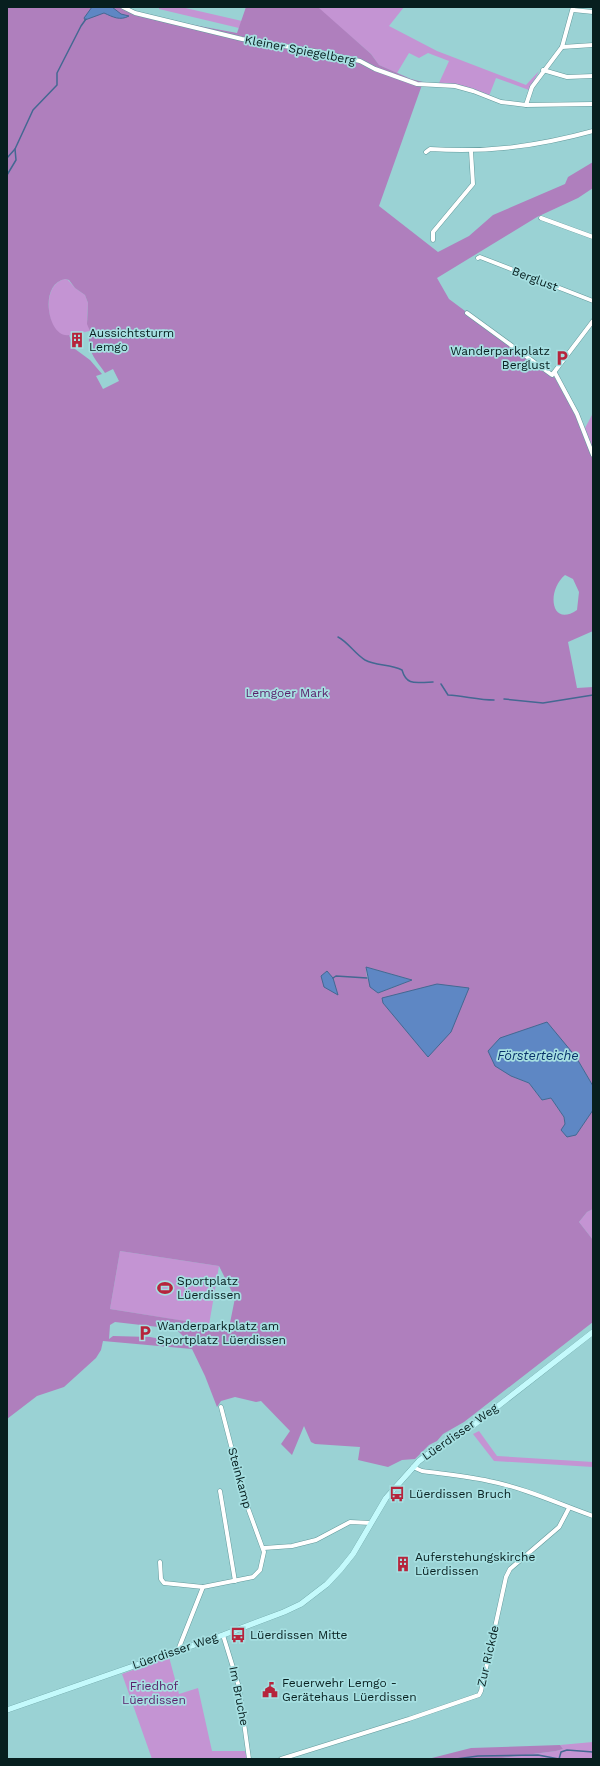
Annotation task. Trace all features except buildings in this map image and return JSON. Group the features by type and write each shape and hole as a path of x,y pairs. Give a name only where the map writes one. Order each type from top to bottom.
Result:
{"main road":[{"name":"Lüerdisser Weg","path":"7,1710 223,1635 284,1612 315,1595 341,1569 353,1554 386,1498 413,1467 436,1448 470,1428 593,1332"}],"street":[{"name":"Kleiner Spiegelberg","path":"123,7 135,13 242,39 314,51 360,61 417,84 455,86 501,102 526,105 593,104"},
{"path":"526,105 532,88 543,70 562,46 573,8 593,12"},
{"path":"562,46 593,45"},
{"path":"543,70 567,77 593,76"},
{"path":"426,152 430,149 471,151 510,149 561,140 593,131"},
{"path":"433,240 433,232 473,184 471,151"},
{"path":"541,218 593,237"},
{"name":"Berglust","path":"478,258 480,257 593,301"},
{"path":"467,313 553,374 577,414 593,455"},
{"path":"553,374 593,321"},
{"name":"Steinkamp","path":"221,1407 245,1500 264,1548"},
{"path":"413,1467 422,1471 497,1483 558,1502 593,1516"},
{"path":"220,1491 235,1581"},
{"name":"Zur Rickde","path":"281,1759 409,1719 479,1695 506,1577 510,1569 559,1527 570,1508"},
{"path":"160,1562 161,1580 164,1583 203,1587 253,1577 260,1570 264,1548 292,1546 316,1540 350,1522 371,1523"},
{"path":"178,1650 203,1587"},
{"name":"Im Bruche","path":"223,1635 238,1687 249,1759"}],"green space":[{"name":"Lemgoer Mark","path":"7,7 119,7 135,14 237,33 246,7 319,8 371,54 379,65 411,79 423,82 379,206 438,252 469,236 493,215 565,184 568,177 593,162 593,188 578,198 537,217 437,278 449,299 555,378 584,430 583,435 593,460 593,631 568,642 577,688 593,687 593,1086 576,1057 511,1076 529,1083 542,1100 551,1098 564,1117 565,1124 576,1135 593,1109 593,1209 587,1212 579,1222 593,1240 593,1322 464,1422 443,1434 437,1441 429,1445 415,1459 402,1460 388,1467 358,1460 360,1447 315,1444 311,1442 304,1426 292,1455 281,1444 290,1431 261,1401 256,1402 235,1397 221,1401 217,1407 205,1376 192,1349 103,1341 101,1350 96,1358 64,1387 37,1396 7,1419","holes":["65,279 69,280 75,288 85,295 88,303 87,324 92,336 89,338 90,348 96,361 105,373 113,369 119,381 103,389 96,376 102,374 90,360 75,349 69,335 62,334 56,329 51,320 49,300 51,290 57,283","565,575 573,579 579,592 577,610 568,614 561,614 557,611 554,605 554,598 555,590","366,967 412,980 378,993 367,978","120,1251 219,1266 235,1298 229,1328 110,1309","115,1322 176,1329 188,1341 188,1344 150,1337 113,1336 109,1339 110,1325"]},
{"path":"159,7 181,7 242,21 239,28 159,9"},
{"path":"314,7 404,7 389,26 437,51 526,85 539,71 529,90 496,78 489,96 439,83 449,61 428,53 419,58 409,53 397,73 379,65 371,54 319,9"},
{"path":"65,279 85,295 88,303 87,320 90,331 69,336 62,336 57,333 53,326 50,318 49,298 52,289 57,283"},
{"path":"593,413 593,449 584,430"},
{"path":"593,1209 593,1240 579,1222 587,1212"},
{"name":"Sportplatz Lüerdissen","path":"120,1251 219,1266 209,1325 110,1309"},
{"path":"479,1431 497,1456 593,1462 593,1467 494,1461 473,1434"},
{"name":"Friedhof Lüerdissen","path":"169,1657 179,1694 198,1688 212,1751 245,1751 247,1759 152,1759 122,1674"},
{"path":"593,1742 593,1759 494,1759 556,1751 563,1749 560,1745"},
{"path":"560,1745 563,1749 556,1751 494,1759 428,1759 471,1748"}],"water":[{"path":"92,7 112,7 121,14 129,16 120,18 104,13 85,20 84,18"},
{"path":"366,967 412,980 378,993 370,987"},
{"path":"327,971 333,978 338,995 324,987 321,976"},
{"path":"437,984 469,988 451,1032 428,1057 383,1003 382,998"},
{"name":"Försterteiche","path":"547,1022 576,1057 593,1086 593,1110 576,1135 567,1137 561,1130 565,1124 564,1117 551,1098 542,1100 529,1083 511,1076 495,1066 488,1051 500,1038"}],"waterway":[{"path":"7,158 15,149 33,110 57,85 57,73 86,19"},
{"path":"7,175 16,160 15,149"},
{"path":"338,637 358,655 369,662 402,670 407,679 413,682 433,682"},
{"path":"441,684 448,695 494,700"},
{"path":"504,699 543,703 593,695"},
{"path":"333,978 336,976 367,978"},
{"path":"456,1759 478,1756 538,1755 559,1759 561,1752 567,1750 593,1752"}],"place":[{"name":"Aussichtsturm Lemgo","path":"77,340"},
{"name":"Wanderparkplatz Berglust","path":"562,358"},
{"name":"Sportplatz Lüerdissen","path":"165,1288"},
{"name":"Wanderparkplatz am Sportplatz Lüerdissen","path":"145,1333"},
{"name":"Lüerdissen Bruch","path":"397,1494"},
{"name":"Auferstehungskirche Lüerdissen","path":"403,1564"},
{"name":"Lüerdissen Mitte","path":"238,1635"},
{"name":"Feuerwehr Lemgo - Gerätehaus Lüerdissen","path":"270,1690"}]}
